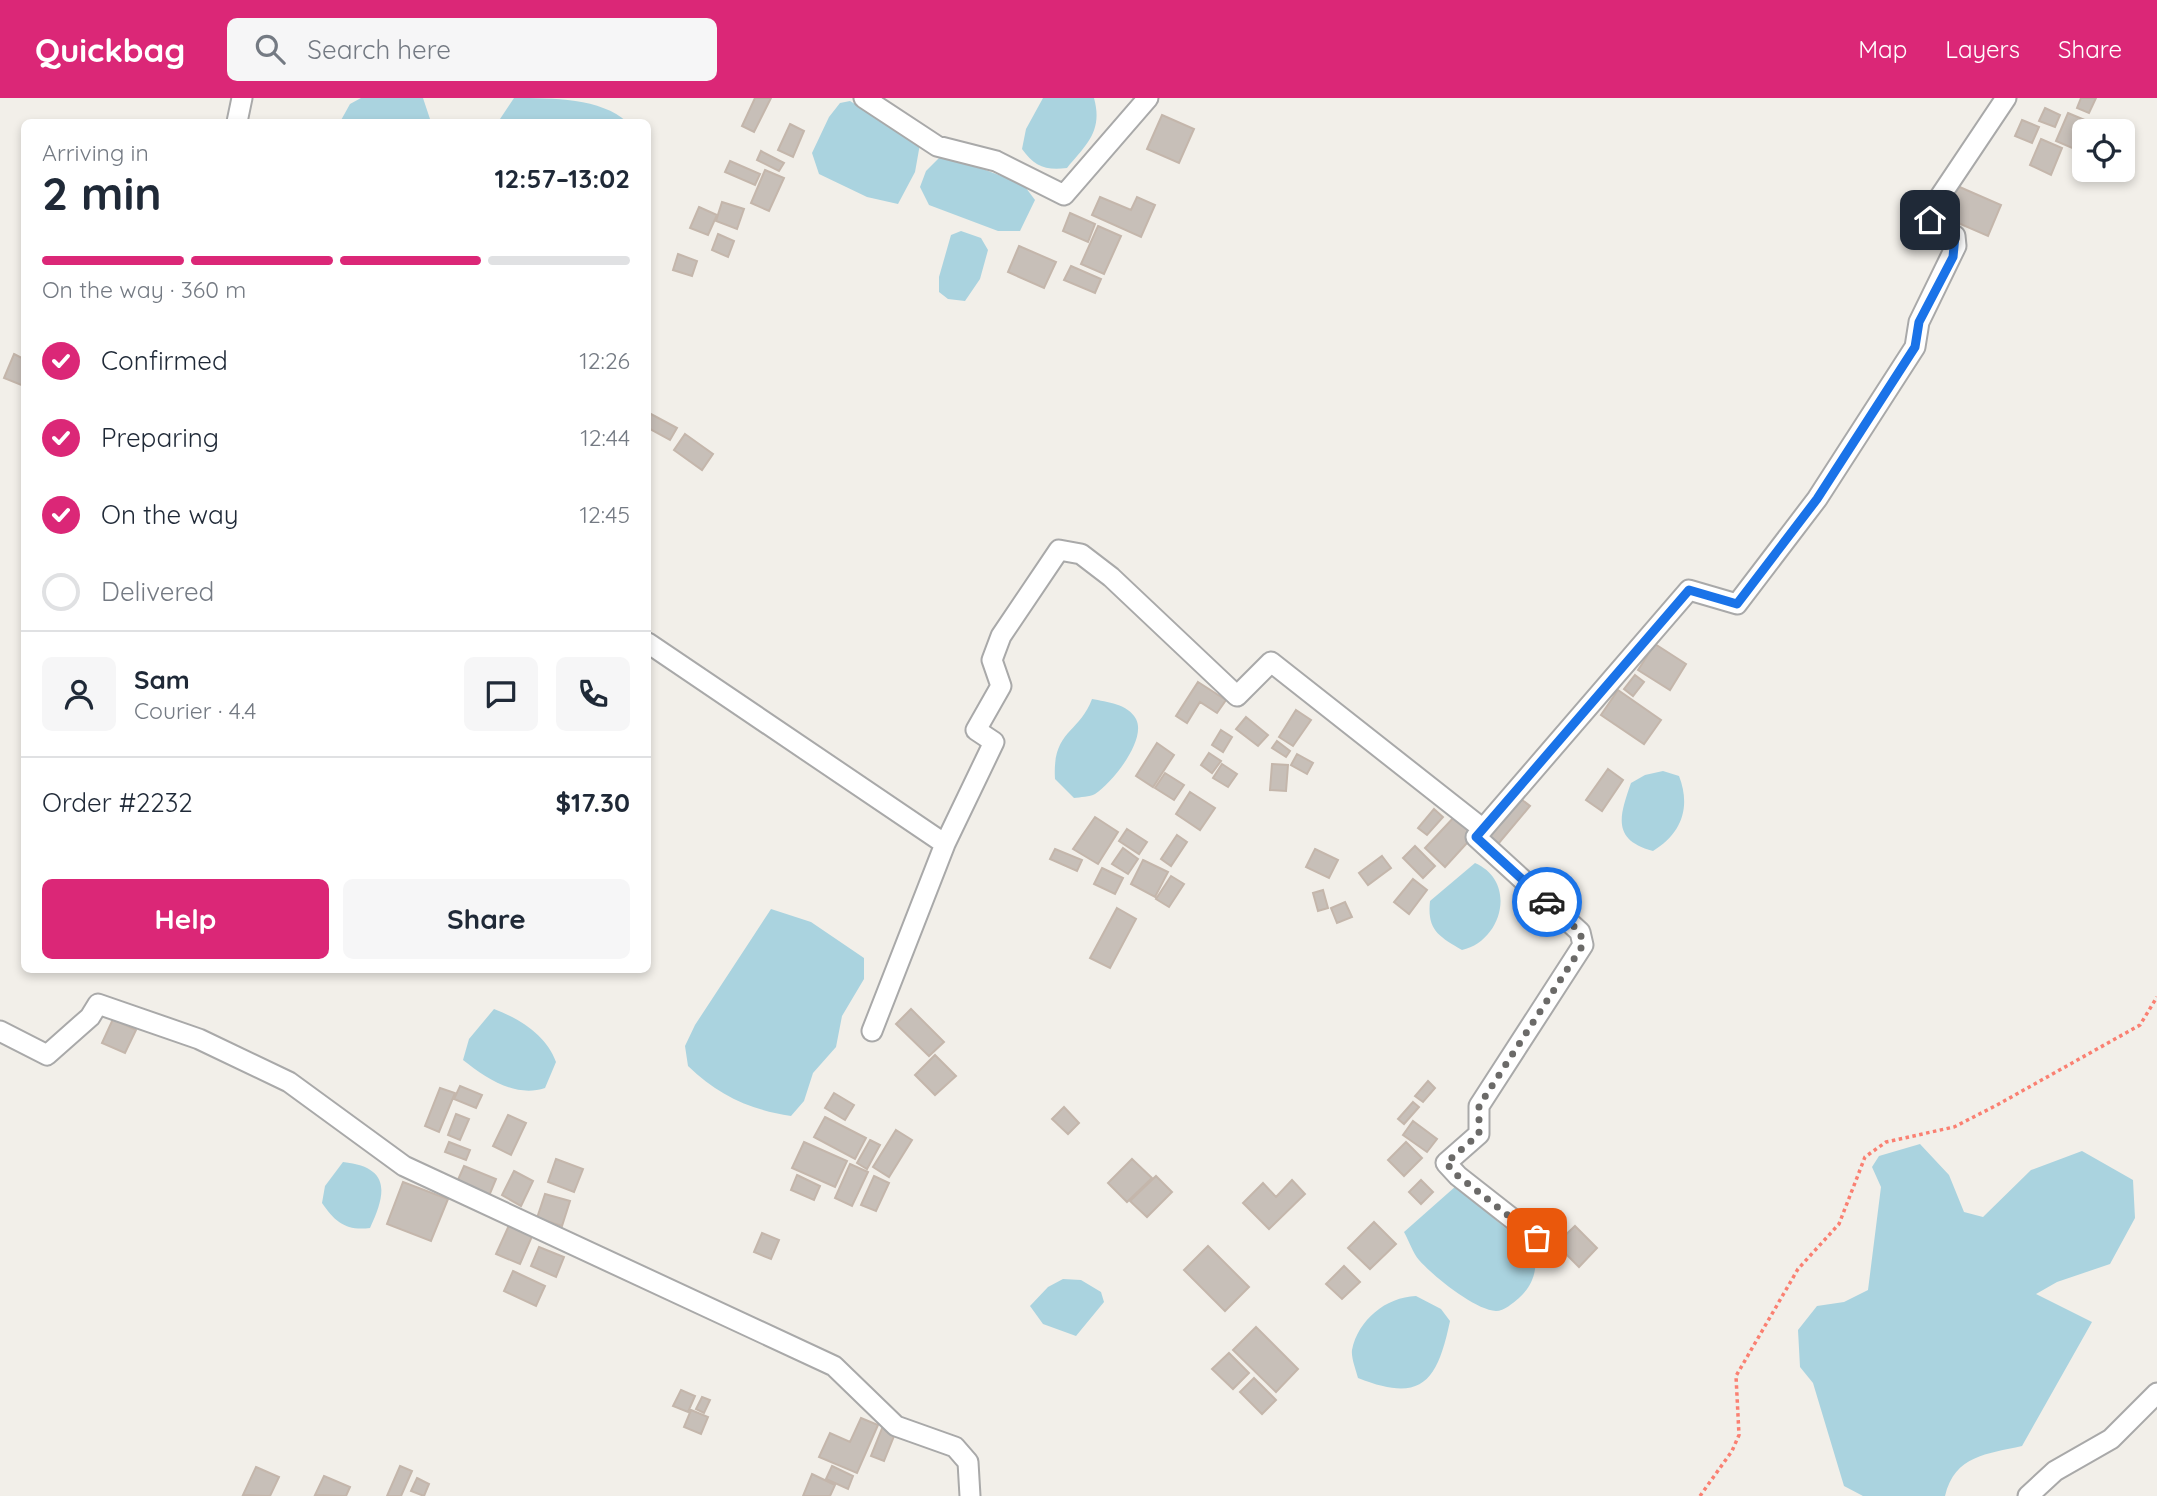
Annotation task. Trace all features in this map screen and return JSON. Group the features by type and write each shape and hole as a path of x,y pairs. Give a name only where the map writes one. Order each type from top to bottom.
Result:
{"street":[{"path":"238,119 242,98"},
{"path":"864,98 937,146 996,161 1064,195 1148,98"},
{"path":"1537,1238 1458,1176 1446,1163 1479,1134 1479,1106 1583,945 1580,932 1476,837 1689,590 1737,604 1817,499 1915,347 1919,322 1956,246 1955,236 1930,220 1931,210 2006,98"},
{"path":"872,1031 946,844 994,742 976,730 1001,686 992,660 1001,636 1059,550 1081,554 1111,577 1237,696 1271,662 1483,829"},
{"path":"651,645 946,844"},
{"path":"0,1031 47,1055 90,1017 98,1004 199,1040 289,1082 404,1166 834,1366 896,1426 955,1447 968,1462 970,1496"},
{"path":"2028,1496 2055,1471 2111,1439 2157,1393"}],"path":[{"path":"1700,1496 1732,1451 1739,1435 1736,1376 1798,1269 1839,1224 1865,1157 1886,1142 1954,1127 1997,1105 2140,1025 2157,997"}],"water":[{"path":"361,98 423,98 430,119 342,119 350,104"},
{"path":"514,98 575,101 604,108 623,119 500,119"},
{"path":"1043,98 1094,98 1095,128 1087,144 1067,168 1041,166 1031,160 1022,149 1026,129"},
{"path":"850,101 920,144 915,172 898,204 867,197 819,174 812,153 829,117 840,103"},
{"path":"943,154 1023,184 1035,200 1020,231 998,231 929,205 920,187 926,171"},
{"path":"961,231 981,238 988,250 980,279 965,301 948,299 939,292 939,277 951,235"},
{"path":"1092,699 1128,710 1136,719 1137,738 1126,760 1102,788 1093,795 1074,798 1055,779 1055,763 1062,741 1087,710"},
{"path":"1663,771 1679,776 1683,787 1684,809 1677,828 1653,851 1631,841 1622,826 1622,817 1631,783 1645,775"},
{"path":"1475,863 1497,883 1500,910 1487,935 1462,950 1446,941 1432,926 1430,901"},
{"path":"771,909 811,922 864,958 864,979 842,1016 836,1047 813,1073 804,1101 791,1116 762,1110 723,1093 688,1066 685,1046 695,1025"},
{"path":"494,1009 531,1029 552,1053 556,1062 545,1088 512,1088 491,1079 463,1060 469,1039"},
{"path":"1920,1144 1949,1175 1964,1212 1983,1217 2031,1170 2082,1151 2133,1180 2135,1218 2110,1264 2057,1282 2036,1294 2092,1322 2022,1446 1985,1455 1965,1464 1956,1472 1945,1496 1863,1496 1844,1486 1813,1383 1800,1367 1798,1330 1817,1306 1844,1302 1868,1290 1881,1187 1872,1167 1879,1156"},
{"path":"343,1162 369,1169 380,1183 380,1203 370,1228 354,1228 342,1224 322,1203 325,1186"},
{"path":"1456,1186 1536,1254 1534,1273 1528,1288 1502,1310 1496,1311 1477,1305 1444,1283 1419,1260 1404,1232"},
{"path":"1063,1279 1081,1280 1101,1292 1104,1302 1076,1336 1043,1324 1030,1306 1048,1287"},
{"path":"1416,1296 1441,1309 1450,1321 1439,1360 1432,1373 1423,1382 1411,1387 1397,1388 1358,1378 1352,1350 1360,1329 1384,1306 1405,1297"}],"building":[{"path":"755,98 771,98 754,132 742,126"},
{"path":"2081,98 2096,98 2089,113 2077,108"},
{"path":"2045,108 2060,115 2055,127 2039,121"},
{"path":"2068,113 2082,119 2072,119 2072,148 2056,141"},
{"path":"1162,115 1194,129 1179,163 1147,149"},
{"path":"2022,120 2039,127 2032,143 2015,136"},
{"path":"790,124 804,131 793,157 778,150"},
{"path":"2041,139 2062,148 2051,175 2030,165"},
{"path":"761,151 784,163 779,171 757,160"},
{"path":"730,161 760,174 755,185 725,172"},
{"path":"765,170 784,178 769,211 751,203"},
{"path":"1955,185 2001,205 1988,236 1942,216"},
{"path":"1100,197 1131,210 1137,197 1155,205 1141,237 1092,215"},
{"path":"722,202 744,209 737,229 716,221"},
{"path":"699,207 717,215 708,235 690,228"},
{"path":"1070,213 1095,224 1088,242 1063,231"},
{"path":"1098,226 1121,236 1104,274 1081,264"},
{"path":"718,234 734,241 728,257 712,250"},
{"path":"1019,246 1056,262 1044,288 1008,272"},
{"path":"678,254 697,261 692,276 673,270"},
{"path":"1071,266 1101,279 1095,293 1064,280"},
{"path":"14,354 21,358 21,385 4,378"},
{"path":"651,414 677,428 670,440 651,430"},
{"path":"685,434 713,454 702,470 674,450"},
{"path":"1655,644 1686,664 1670,690 1638,670"},
{"path":"1635,675 1644,682 1633,696 1624,689"},
{"path":"1198,682 1226,700 1217,713 1200,702 1187,723 1176,716"},
{"path":"1618,690 1661,720 1644,744 1601,715"},
{"path":"1296,710 1311,720 1293,746 1279,737"},
{"path":"1246,717 1268,735 1258,746 1236,729"},
{"path":"1221,730 1232,737 1223,752 1212,745"},
{"path":"1277,741 1290,751 1286,757 1272,748"},
{"path":"1157,743 1174,755 1153,787 1136,776"},
{"path":"1209,753 1221,761 1212,773 1201,765"},
{"path":"1297,754 1313,763 1307,774 1291,765"},
{"path":"1222,764 1237,774 1228,787 1213,778"},
{"path":"1272,764 1288,765 1286,791 1270,790"},
{"path":"1608,769 1623,780 1602,811 1586,800"},
{"path":"1165,773 1184,785 1174,800 1155,788"},
{"path":"1190,792 1215,808 1200,830 1176,814"},
{"path":"1517,796 1530,806 1498,844 1485,834"},
{"path":"1434,809 1443,817 1427,835 1418,828"},
{"path":"1457,814 1477,832 1445,867 1425,848"},
{"path":"1095,817 1118,832 1098,864 1073,849"},
{"path":"1127,829 1147,842 1139,854 1119,841"},
{"path":"1177,835 1187,842 1171,866 1161,859"},
{"path":"1415,846 1435,866 1423,878 1403,858"},
{"path":"1123,848 1138,859 1128,874 1112,864"},
{"path":"1055,849 1082,860 1077,871 1050,859"},
{"path":"1315,849 1338,860 1329,878 1306,867"},
{"path":"1382,856 1391,868 1368,885 1359,873"},
{"path":"1143,860 1168,872 1155,897 1131,884"},
{"path":"1102,868 1123,878 1115,894 1094,884"},
{"path":"1549,875 1558,882 1547,895 1538,887"},
{"path":"1171,876 1184,884 1169,907 1156,899"},
{"path":"1413,879 1427,890 1409,914 1394,902"},
{"path":"1323,890 1328,908 1318,911 1313,893"},
{"path":"1345,902 1352,917 1337,923 1331,908"},
{"path":"1117,908 1136,919 1110,968 1090,958"},
{"path":"911,1009 944,1042 929,1056 896,1024"},
{"path":"113,1019 136,1030 125,1053 102,1043"},
{"path":"935,1055 956,1076 935,1095 915,1075"},
{"path":"1428,1081 1435,1088 1423,1102 1415,1096"},
{"path":"460,1086 482,1095 476,1108 454,1099"},
{"path":"440,1088 455,1093 439,1132 425,1126"},
{"path":"834,1093 854,1105 845,1120 825,1108"},
{"path":"1413,1102 1419,1107 1404,1124 1398,1119"},
{"path":"1064,1107 1079,1123 1068,1134 1052,1119"},
{"path":"456,1114 469,1119 460,1140 448,1135"},
{"path":"508,1115 526,1123 511,1155 493,1146"},
{"path":"825,1117 866,1138 855,1159 814,1137"},
{"path":"1413,1121 1437,1139 1427,1152 1403,1135"},
{"path":"896,1130 912,1140 889,1177 873,1167"},
{"path":"870,1140 880,1145 867,1169 857,1163"},
{"path":"449,1142 470,1150 466,1160 445,1152"},
{"path":"804,1142 847,1161 835,1187 792,1168"},
{"path":"1406,1142 1422,1158 1404,1176 1388,1160"},
{"path":"556,1159 583,1169 574,1192 548,1182"},
{"path":"1132,1159 1152,1178 1127,1202 1108,1183"},
{"path":"850,1164 868,1172 852,1206 835,1198"},
{"path":"464,1166 496,1179 489,1196 457,1182"},
{"path":"514,1171 533,1181 521,1206 502,1195"},
{"path":"797,1175 820,1186 814,1200 791,1190"},
{"path":"874,1176 889,1183 876,1211 861,1205"},
{"path":"1156,1176 1172,1192 1147,1217 1130,1201"},
{"path":"1292,1180 1305,1194 1269,1229 1243,1203 1263,1183 1276,1197"},
{"path":"1421,1180 1433,1192 1421,1204 1409,1192"},
{"path":"403,1182 448,1199 431,1241 387,1224"},
{"path":"545,1194 570,1201 562,1226 537,1218"},
{"path":"1374,1222 1396,1244 1370,1269 1348,1248"},
{"path":"510,1223 533,1234 520,1264 496,1254"},
{"path":"1575,1226 1597,1248 1579,1267 1556,1244"},
{"path":"762,1233 779,1240 771,1259 754,1252"},
{"path":"1208,1246 1249,1287 1225,1311 1184,1270"},
{"path":"539,1247 564,1257 556,1277 531,1266"},
{"path":"1344,1266 1360,1282 1342,1299 1326,1284"},
{"path":"513,1271 545,1286 536,1306 504,1291"},
{"path":"1256,1327 1298,1369 1276,1392 1233,1350"},
{"path":"1229,1353 1249,1373 1233,1389 1212,1369"},
{"path":"1254,1378 1276,1400 1262,1414 1240,1392"},
{"path":"681,1390 695,1396 688,1412 673,1406"},
{"path":"702,1397 710,1400 704,1413 696,1409"},
{"path":"691,1410 708,1417 701,1434 684,1427"},
{"path":"861,1418 878,1425 857,1473 819,1457 830,1433 850,1442"},
{"path":"883,1426 896,1431 884,1461 871,1456"},
{"path":"400,1466 412,1471 401,1496 387,1496"},
{"path":"832,1466 853,1476 848,1489 826,1479"},
{"path":"256,1467 279,1477 270,1496 243,1495"},
{"path":"812,1474 835,1485 830,1496 803,1496"},
{"path":"324,1476 350,1487 346,1496 315,1495"},
{"path":"417,1478 429,1484 424,1496 411,1491"}],"way so far":[{"path":"1537,1238 1458,1176 1446,1163 1479,1134 1479,1106 1583,945 1580,932 1547,902"}],"route":[{"path":"1547,902 1476,837 1689,590 1737,604 1817,499 1915,347 1919,322 1953,257 1955,236 1930,220"}]}
